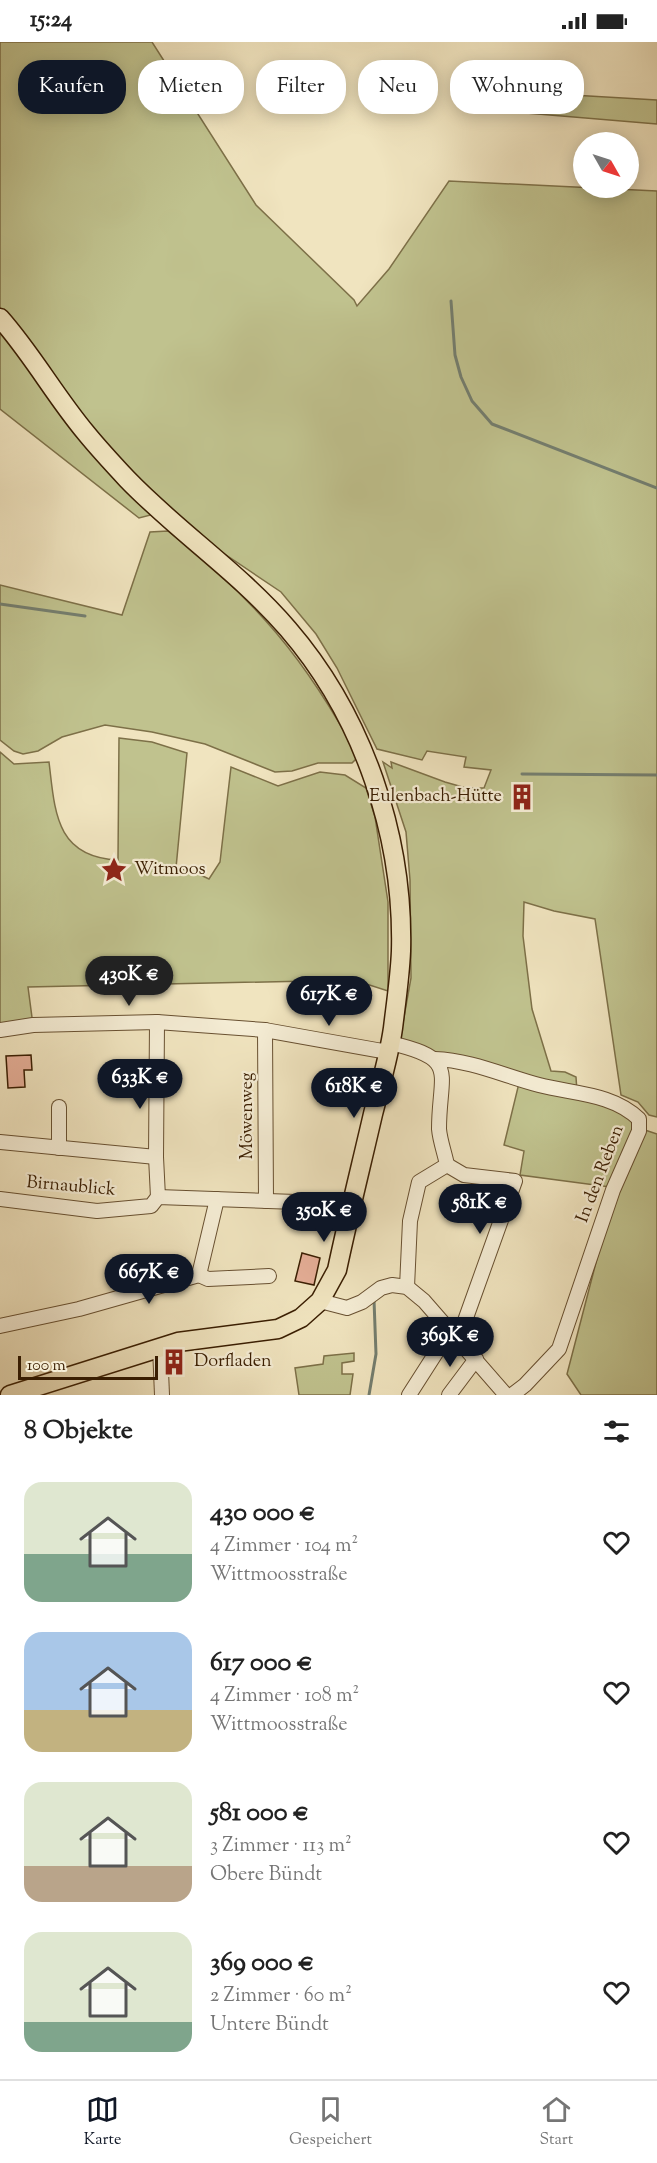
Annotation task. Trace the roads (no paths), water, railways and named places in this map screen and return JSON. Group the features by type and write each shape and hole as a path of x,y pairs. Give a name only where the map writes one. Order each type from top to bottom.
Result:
{"main road":[{"path":"0,318 85,432 127,480 243,582 289,630 324,677 348,718 381,802 393,852 400,902 401,952 390,1041 337,1270 320,1301 302,1318 278,1329 178,1342 10,1395"}],"street":[{"path":"157,1022 158,1197"},
{"path":"0,1030 33,1025 157,1022 390,1041 408,1046 435,1059 442,1070 439,1132 447,1166 464,1175 515,1181 462,1329 453,1334 410,1395"},
{"name":"Möwenweg","path":"265,1030 266,1201"},
{"name":"In den Reben","path":"435,1059 452,1059 540,1085 592,1095 630,1111 639,1119 639,1131 613,1190 559,1349 525,1386 512,1395"},
{"path":"59,1148 60,1107"},
{"path":"0,1142 156,1157"},
{"path":"406,1287 410,1221 419,1182 447,1166"},
{"name":"Birnaublick","path":"0,1200 97,1211 151,1206 158,1197 351,1204"},
{"path":"199,1275 217,1199"},
{"path":"0,1326 79,1309 199,1275 208,1279 269,1276"},
{"path":"320,1301 347,1308 362,1302 381,1288 392,1285 406,1287 424,1301 506,1395"},
{"path":"160,1347 162,1395"},
{"path":"449,1395 476,1359"}],"waterway":[{"path":"451,301 455,355 461,377 472,401 492,424 657,488"},
{"path":"0,604 85,616"},
{"path":"522,774 657,775"},
{"path":"369,1395 376,1354 374,1300"}],"place":[{"name":"Eulenbach-Hütte","path":"522,797"},
{"name":"Witmoos","path":"114,870"},
{"name":"Dorfladen","path":"174,1362"}]}
